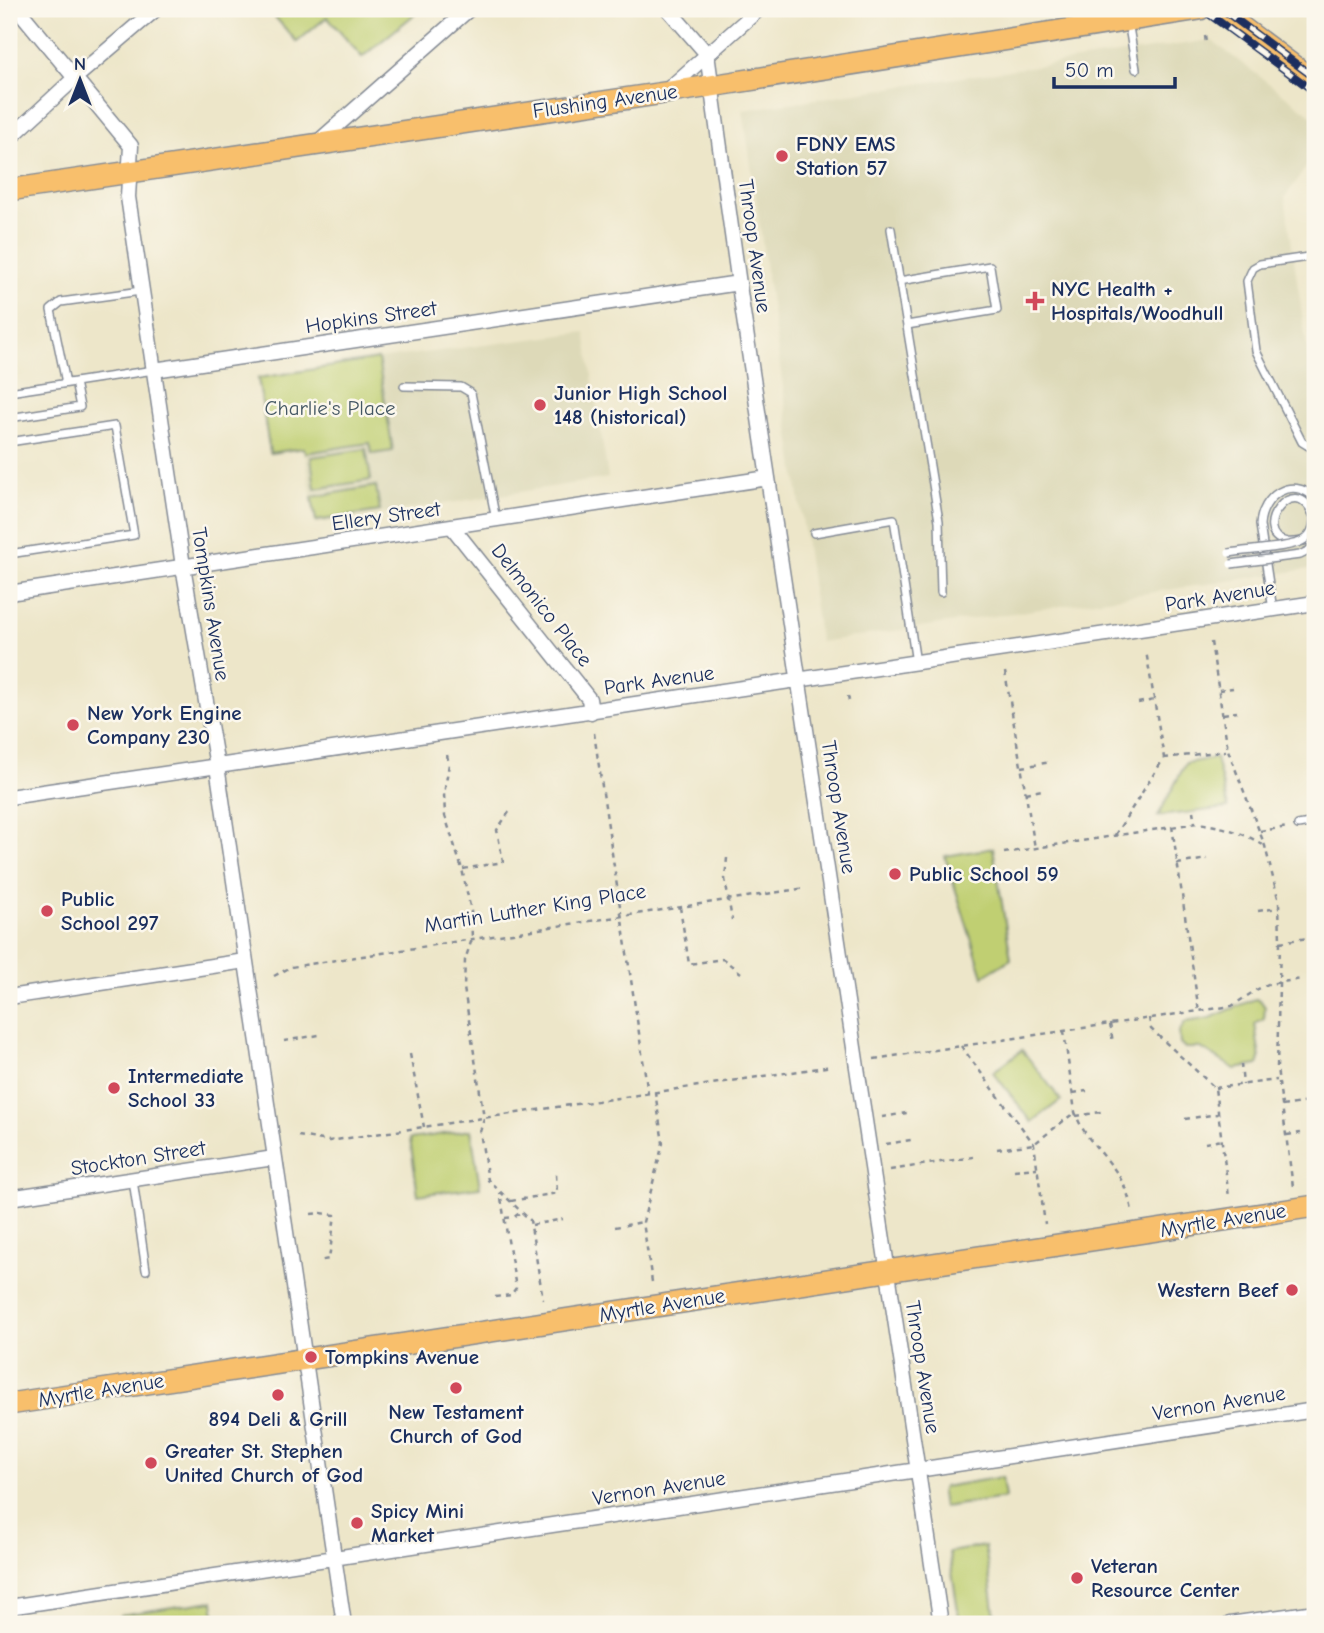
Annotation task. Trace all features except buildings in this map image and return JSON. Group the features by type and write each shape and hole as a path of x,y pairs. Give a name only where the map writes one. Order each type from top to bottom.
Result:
{"main road":[{"name":"Flushing Avenue","path":"9,190 711,86 1200,9"},
{"path":"1217,9 1315,82"},
{"name":"Myrtle Avenue","path":"9,1404 1315,1206"}],"street":[{"name":"Tompkins Avenue","path":"18,9 131,146 128,197 183,566 217,766 344,1624"},
{"path":"9,139 156,9"},
{"path":"316,144 468,9"},
{"path":"668,9 706,54"},
{"path":"664,93 759,9"},
{"name":"Throop Avenue","path":"706,54 941,1624"},
{"name":"Hopkins Street","path":"154,370 739,283"},
{"name":"Ellery Street","path":"9,593 768,478"},
{"name":"Delmonico Place","path":"453,527 589,699 591,712"},
{"name":"Park Avenue","path":"9,797 1315,603"},
{"path":"9,998 245,961"},
{"name":"Stockton Street","path":"9,1198 274,1158"},
{"name":"Vernon Avenue","path":"9,1607 1315,1410"},
{"path":"1230,1624 1315,1612"}],"lane":[{"path":"1128,20 1136,69"},
{"path":"891,229 939,521 941,592"},
{"path":"1315,256 1260,264 1253,268 1247,281 1256,351 1301,442 1315,450"},
{"path":"899,281 990,266 997,310 907,325"},
{"path":"66,383 51,310 61,302 142,291"},
{"name":"Hopkins Street","path":"9,392 154,370"},
{"path":"9,418 80,407 75,382"},
{"path":"404,386 461,387 471,393 496,521"},
{"path":"9,442 115,426 134,534 9,554"},
{"path":"1273,610 1260,524 1261,513 1265,503 1284,489 1298,489 1315,498"},
{"path":"1229,553 1300,542 1310,535 1314,517 1310,506 1299,500 1286,500 1278,505 1272,517 1276,536 1286,542 1315,539"},
{"path":"814,533 894,519 917,663"},
{"path":"1231,564 1300,555 1315,544"},
{"path":"1298,825 1315,822"},
{"path":"133,1180 146,1270"}],"path":[{"path":"1205,36 1206,43"},
{"path":"1211,642 1227,750 1265,846 1279,908 1279,1080 1293,1187"},
{"path":"1115,836 1164,758 1146,651"},
{"path":"1005,672 1035,848"},
{"path":"1218,690 1233,688"},
{"path":"848,695 850,705"},
{"path":"1138,703 1154,700"},
{"path":"1222,714 1237,712"},
{"path":"594,733 648,1093"},
{"path":"1164,758 1227,750"},
{"path":"447,755 449,764 444,794 445,816 462,869 471,911 472,939 465,960 464,988 484,1118 480,1132 488,1180 530,1220 542,1299"},
{"path":"1021,767 1051,762"},
{"path":"1026,793 1042,790"},
{"path":"1193,811 1195,823"},
{"path":"462,869 503,863 498,830 509,812"},
{"path":"1004,853 1195,823 1246,835 1265,846"},
{"path":"1259,831 1298,825"},
{"path":"1172,826 1199,1012"},
{"path":"727,858 725,879 732,920"},
{"path":"1177,864 1207,859"},
{"name":"Martin Luther King Place","path":"274,976 292,967 805,888"},
{"path":"680,907 689,964 723,959 741,973"},
{"path":"1258,911 1279,908"},
{"path":"1280,942 1315,937"},
{"path":"874,1059 1232,1006 1268,984 1302,979"},
{"path":"1149,1018 1151,1029 1215,1088 1229,1197"},
{"path":"1110,1024 1113,1043"},
{"path":"1063,1031 1079,1125 1122,1178 1130,1196 1132,1211"},
{"path":"284,1041 319,1035"},
{"path":"961,1046 1034,1144 1045,1224"},
{"path":"410,1054 424,1127"},
{"path":"1241,1064 1243,1085"},
{"path":"298,1136 329,1141 832,1066"},
{"path":"1215,1088 1279,1080"},
{"path":"1072,1093 1087,1091"},
{"path":"652,1282 643,1222 663,1143 656,1092"},
{"path":"1282,1107 1310,1102"},
{"path":"997,1149 1034,1144 1075,1114 1101,1112"},
{"path":"882,1117 907,1113"},
{"path":"1185,1119 1218,1114"},
{"path":"1286,1135 1301,1133"},
{"path":"886,1144 911,1140"},
{"path":"1205,1143 1222,1140"},
{"path":"890,1170 973,1157"},
{"path":"1014,1170 1037,1168"},
{"path":"510,1201 557,1194 556,1174"},
{"path":"495,1297 511,1295 516,1288 500,1192"},
{"path":"505,1219 522,1211"},
{"path":"311,1214 335,1215 329,1259 317,1261"},
{"path":"531,1225 564,1219"},
{"path":"615,1227 643,1222"}],"shaded area":[{"name":"NYC Health + Hospitals/Woodhull","path":"1211,40 1315,118 1315,155 1285,197 1315,404 1315,568 820,642 743,110"},
{"path":"585,332 608,478 315,524 305,453 370,443 393,451 378,359"}],"green space":[{"path":"268,9 421,9 362,57 327,17 297,42"},
{"name":"Charlie's Place","path":"378,359 393,451 372,454 370,443 305,453 304,448 270,453 258,378"},
{"path":"366,449 371,480 315,489 311,457"},
{"path":"376,486 380,511 316,521 312,497"},
{"path":"1216,758 1228,808 1158,816 1186,763"},
{"path":"993,848 1011,959 983,976 945,856"},
{"path":"1255,999 1260,1000 1265,1007 1264,1019 1255,1024 1260,1059 1258,1065 1235,1069 1201,1048 1185,1048 1180,1043 1179,1032 1185,1022 1210,1018"},
{"path":"1022,1050 1061,1100 1032,1122 993,1072"},
{"path":"471,1130 480,1187 418,1195 410,1139"},
{"path":"1002,1477 1005,1498 943,1507 943,1487"},
{"path":"985,1546 996,1624 960,1624 949,1552"},
{"path":"213,1601 216,1624 122,1624 120,1615"}],"railway":[{"path":"1202,9 1315,92"},
{"path":"1222,9 1315,78"}],"place":[{"name":"FDNY EMS Station 57","path":"782,156"},
{"name":"NYC Health + Hospitals/Woodhull","path":"1035,301"},
{"name":"Junior High School 148 (historical)","path":"540,405"},
{"name":"New York Engine Company 230","path":"73,725"},
{"name":"Public School 59","path":"895,874"},
{"name":"Public School 297","path":"47,911"},
{"name":"Intermediate School 33","path":"114,1088"},
{"name":"Western Beef","path":"1292,1290"},
{"name":"Tompkins Avenue","path":"311,1357"},
{"name":"New Testament Church of God","path":"456,1388"},
{"name":"894 Deli & Grill","path":"278,1395"},
{"name":"Greater St. Stephen United Church of God","path":"151,1463"},
{"name":"Spicy Mini Market","path":"357,1523"},
{"name":"Veteran Resource Center","path":"1077,1578"}]}
